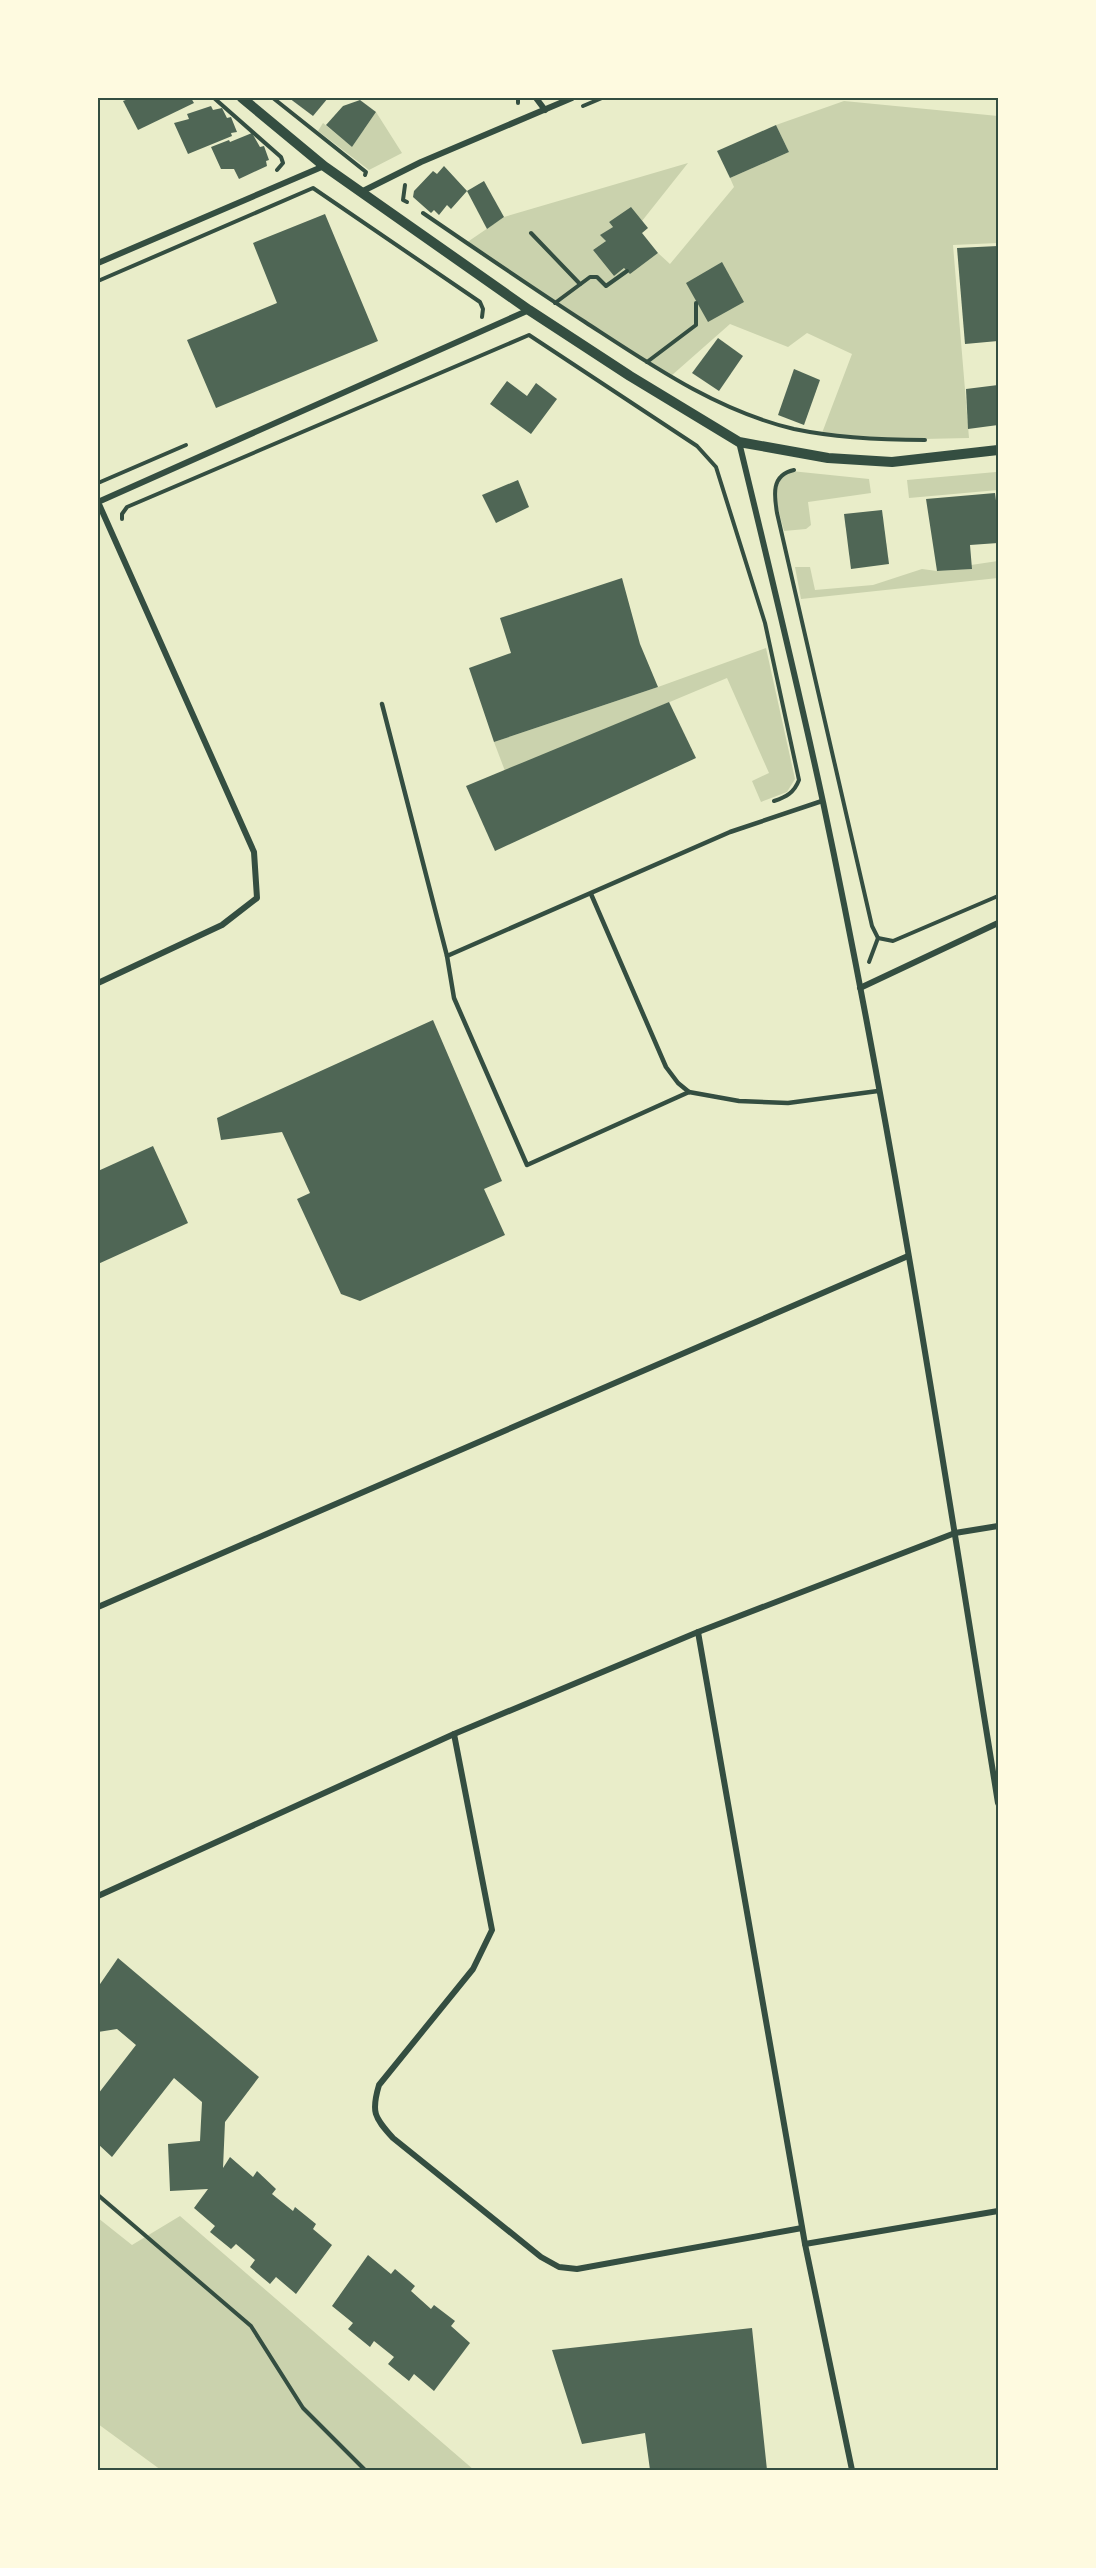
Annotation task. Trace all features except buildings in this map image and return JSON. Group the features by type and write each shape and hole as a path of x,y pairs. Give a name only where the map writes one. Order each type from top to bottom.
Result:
{"street":[{"path":"242,98 324,166 529,310 630,376 740,442 820,457 892,462 999,450"},
{"path":"536,98 545,110"},
{"path":"361,192 421,162 572,98"},
{"path":"98,263 324,166"},
{"path":"98,983 222,925 257,898 254,852 98,502 529,310"},
{"path":"740,442 822,801 860,988 908,1256 999,1803"},
{"path":"860,988 999,922"},
{"path":"98,1607 908,1256"},
{"path":"98,1896 454,1734 698,1632 954,1533 999,1526"},
{"path":"698,1632 802,2228 852,2470"},
{"path":"454,1734 492,1930 472,1969 380,2085 373,2106 378,2122 393,2138 541,2258 559,2267 577,2269 802,2228"},
{"path":"805,2244 999,2211"}],"lane":[{"path":"382,704 447,956 454,998 527,1165 689,1092"},
{"path":"447,956 730,832 822,801"},
{"path":"591,894 666,1067 678,1083 689,1092 739,1101 788,1103 878,1091"}],"path":[{"path":"214,98 281,157 283,163"},
{"path":"273,98 366,172 361,192"},
{"path":"98,281 313,189 480,302 483,313"},
{"path":"403,190 403,200 413,206"},
{"path":"422,213 647,362 692,389 734,409 794,428 876,440 931,440"},
{"path":"531,233 580,284"},
{"path":"555,303 593,276 606,286 627,271"},
{"path":"647,362 696,325 696,303"},
{"path":"123,522 122,514 127,507 529,335 697,446 716,467 765,623 792,742 799,780 796,789"},
{"path":"782,476 775,485 773,494 846,820 872,926 878,938 893,941 999,896"},
{"path":"98,2195 251,2326 303,2409 365,2470"}],"green space":[{"path":"844,101 998,116 998,243 953,245 969,438 876,440 822,433 852,354 807,333 788,347 730,324 671,376 466,243 504,217 688,163 642,221 631,208 609,222 613,227 601,235 606,241 593,250 614,276 624,268 630,273 658,253 670,264 734,187 730,178 789,152 776,125"},
{"path":"376,112 402,153 369,170 318,131 323,123 352,147"},
{"path":"791,471 869,479 871,493 808,502 811,525 806,529 784,531 778,507 777,490 784,476"},
{"path":"996,472 998,490 909,498 907,480"},
{"path":"998,561 998,578 801,599 795,567 810,567 815,590 873,585 922,569 937,571 971,569 971,565"},
{"path":"766,648 795,779 787,792 761,802 752,781 769,773 727,678 505,771 494,742"},
{"path":"180,2216 474,2470 161,2470 98,2424 98,2218 132,2245"}]}
